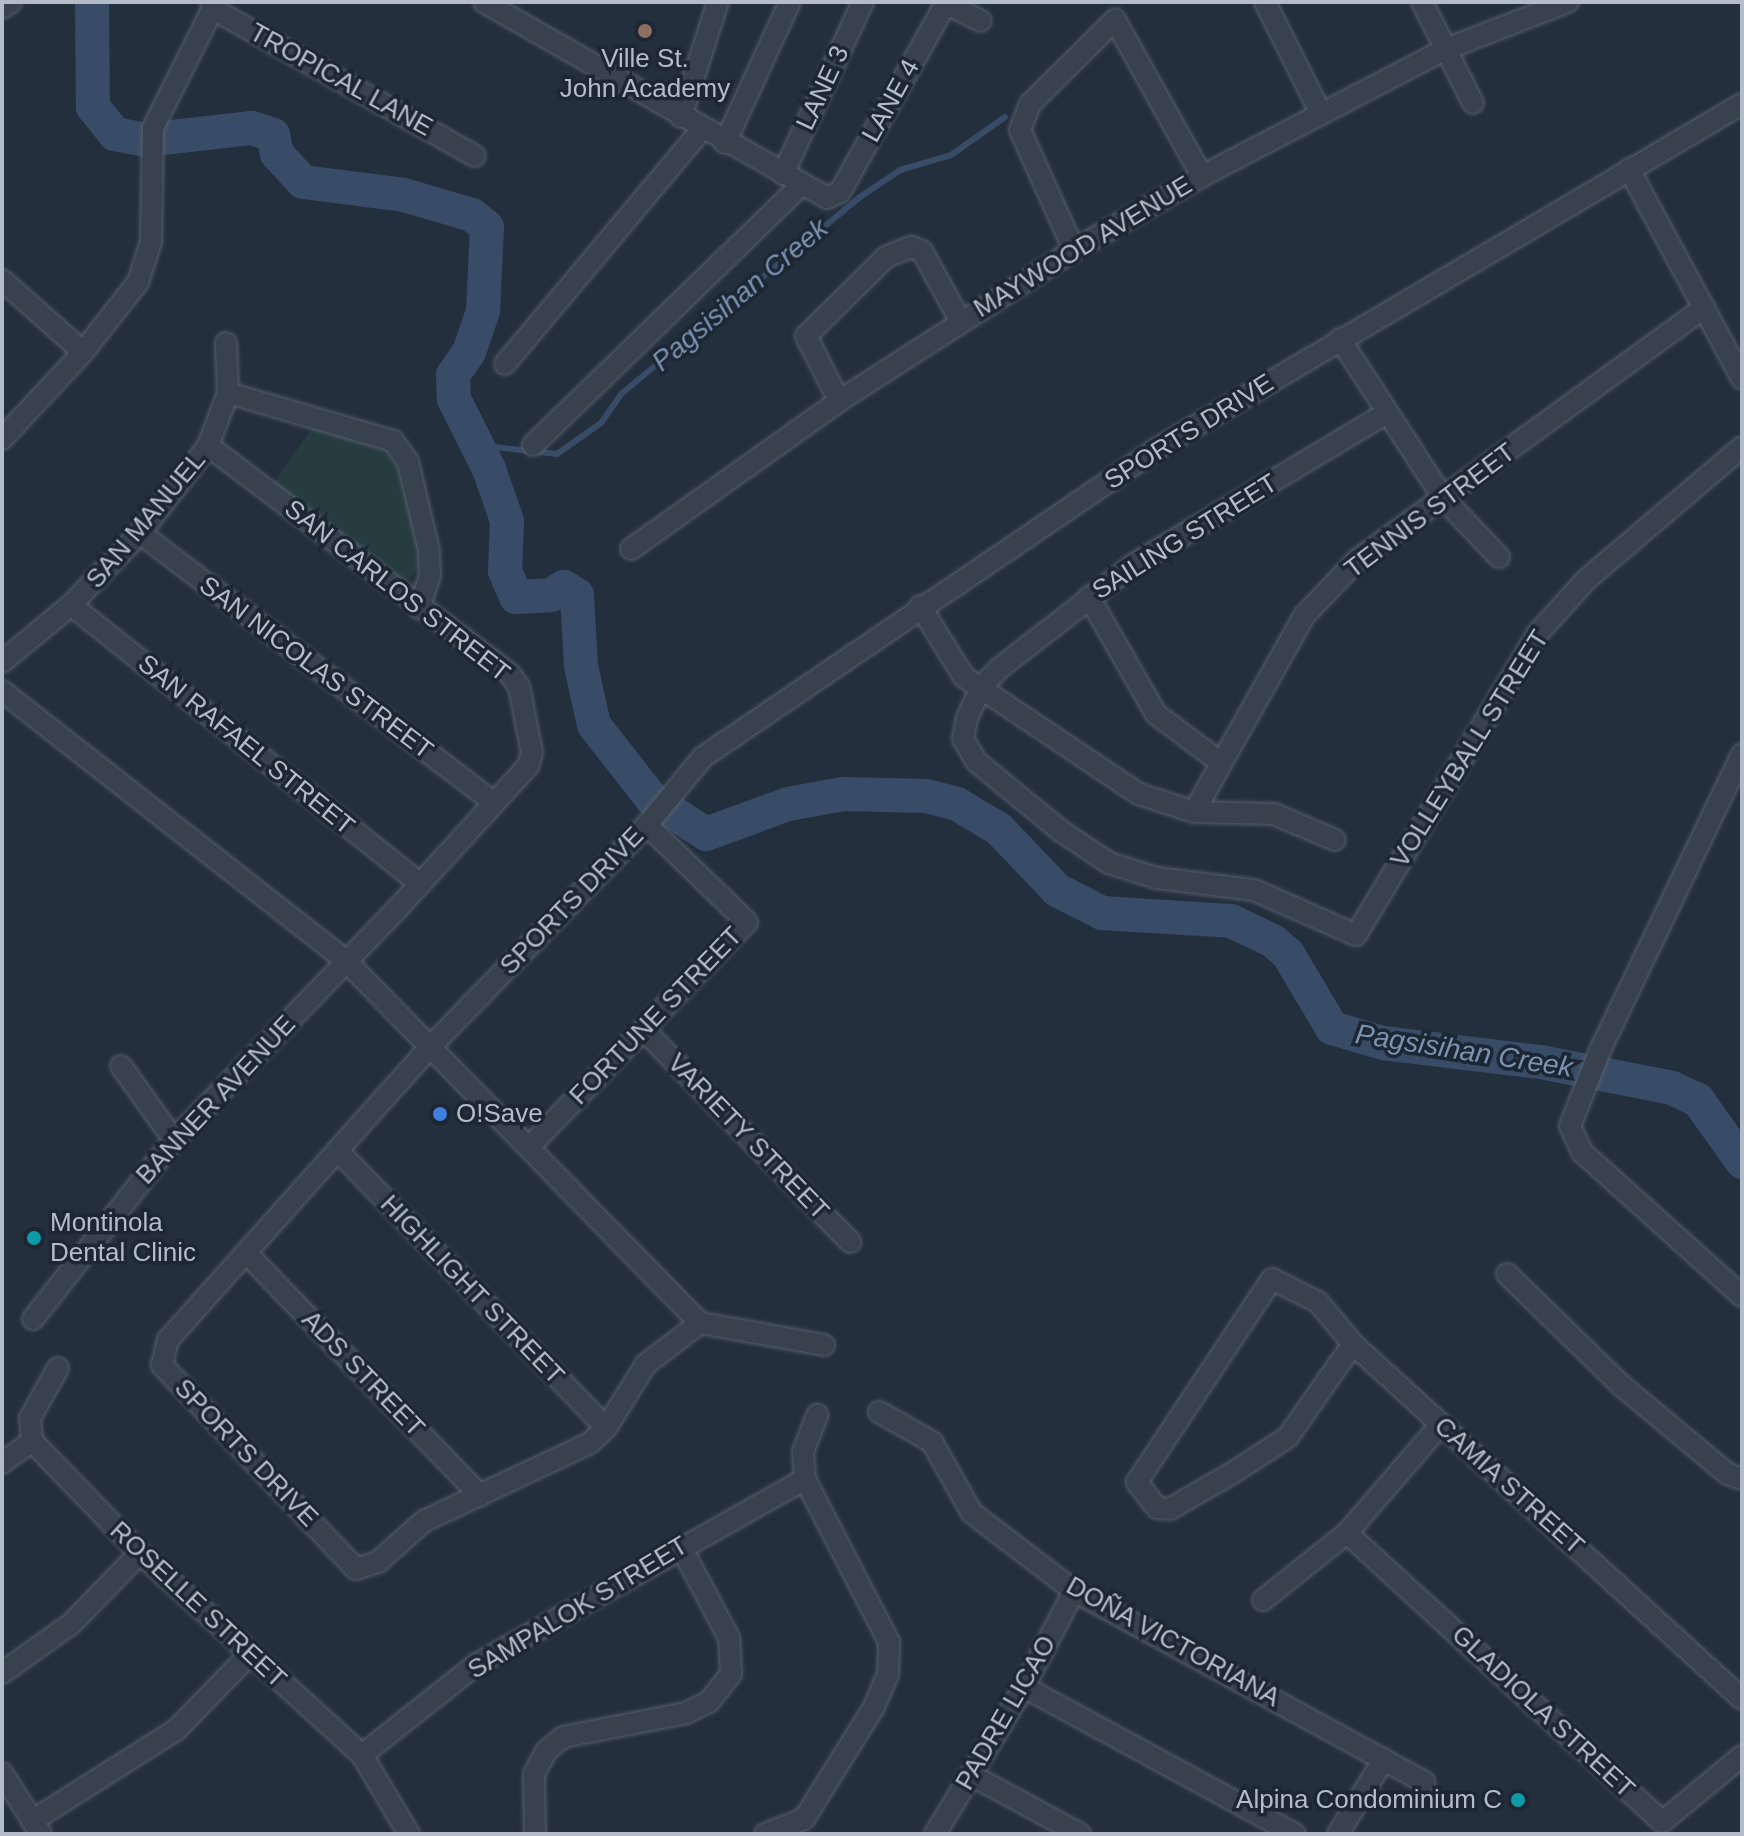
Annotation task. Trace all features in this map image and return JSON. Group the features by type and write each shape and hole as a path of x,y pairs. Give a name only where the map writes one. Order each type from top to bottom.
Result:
{"street":[{"path":"2,8 11,2"},
{"path":"484,2 801,185 533,445"},
{"path":"681,117 718,2"},
{"path":"725,143 790,2"},
{"name":"LANE 3","path":"783,174 863,2"},
{"path":"1265,2 1321,114"},
{"path":"1422,2 1473,103"},
{"name":"MAYWOOD AVENUE","path":"631,549 839,401 960,320 1074,250 1202,176 1446,49 1568,2"},
{"path":"944,3 981,21"},
{"name":"LANE 4","path":"801,185 833,197 944,3"},
{"path":"2,439 83,352 138,282 151,242 153,128 213,4"},
{"name":"TROPICAL LANE","path":"213,4 475,156"},
{"path":"1074,250 1020,130 1030,104 1115,20 1202,176"},
{"name":"SPORTS DRIVE","path":"700,1323 646,1364 606,1428 590,1443 424,1521 378,1562 356,1569 162,1365 168,1340 432,1045 656,814 703,757 920,606 1155,450 1742,104"},
{"path":"505,364 702,129"},
{"path":"1629,169 1742,379"},
{"path":"839,401 806,336 886,257 911,247 922,251 960,320"},
{"path":"2,280 83,352"},
{"name":"TENNIS STREET","path":"1194,812 1304,616 1357,560 1704,308"},
{"path":"1340,339 1385,414 1444,499 1499,557"},
{"name":"SAN MANUEL","path":"2,662 71,605 140,533 208,446 228,393 226,343"},
{"path":"228,393 393,441 408,462 429,551 430,575 419,608"},
{"name":"SAILING STREET","path":"981,687 1089,597 1134,564 1385,414"},
{"name":"SAN CARLOS STREET","path":"208,446 510,674 519,687 532,753 528,766 493,802"},
{"name":"VOLLEYBALL STREET","path":"981,687 963,739 977,762 1061,831 1109,863 1157,878 1254,890 1356,935 1538,633 1586,580 1742,447"},
{"name":"SAN NICOLAS STREET","path":"140,533 493,802"},
{"path":"1089,597 1156,714 1220,762"},
{"name":"SAN RAFAEL STREET","path":"71,605 420,884"},
{"path":"920,606 964,677 1139,794 1194,812 1274,814 1335,840"},
{"path":"2,691 347,962 531,1145 700,1323 824,1345"},
{"path":"1742,754 1601,1048 1570,1126 1582,1152 1742,1296"},
{"name":"BANNER AVENUE","path":"33,1319 174,1140 347,962 493,802"},
{"name":"FORTUNE STREET","path":"531,1145 646,1032 747,922 656,814"},
{"name":"VARIETY STREET","path":"646,1032 850,1242"},
{"path":"121,1066 174,1140"},
{"name":"HIGHLIGHT STREET","path":"338,1151 606,1428"},
{"name":"ADS STREET","path":"246,1253 480,1495"},
{"path":"1507,1274 1621,1385 1728,1474 1742,1479"},
{"name":"CAMIA STREET","path":"1353,1344 1288,1437 1170,1509 1157,1508 1137,1482 1272,1279 1318,1302 1353,1344 1742,1699"},
{"path":"2,1463 32,1441 30,1418 58,1368"},
{"name":"DOÑA VICTORIANA","path":"879,1412 932,1442 972,1513 1074,1591 1424,1782"},
{"path":"765,1834 804,1819 874,1707 888,1674 889,1642 805,1479 803,1452 817,1415"},
{"path":"1263,1600 1347,1533 1441,1424"},
{"name":"ROSELLE STREET","path":"32,1441 140,1553 362,1755 409,1834"},
{"name":"SAMPALOK STREET","path":"362,1755 477,1664 805,1479"},
{"name":"GLADIOLA STREET","path":"1347,1533 1662,1822 1742,1756"},
{"path":"535,1834 534,1774 546,1751 563,1737 686,1713 709,1702 731,1674 729,1638 681,1547"},
{"path":"2,1673 72,1623 140,1553"},
{"name":"PADRE LICAO","path":"935,1834 1024,1687 1074,1591"},
{"path":"2,1773 36,1828 176,1730 249,1655"},
{"path":"1024,1687 1295,1834"},
{"path":"1338,1834 1384,1759"},
{"path":"971,1775 1080,1834"}],"green space":[{"path":"313,427 386,451 399,469 420,550 417,569 404,586 273,484"}],"waterway":[{"name":"Pagsisihan Creek","path":"92,2 93,107 115,134 145,140 252,128 273,135 277,154 303,182 404,195 472,215 487,227 483,311 469,352 453,375 454,399 489,469 507,521 505,571 516,597 551,595 564,587 577,595 581,666 594,725 651,798 706,834 788,804 843,794 926,796 957,804 999,829 1057,890 1102,913 1231,921 1273,941 1288,954 1332,1028 1383,1043 1541,1062 1672,1088 1698,1100 1742,1162"},
{"name":"Pagsisihan Creek","path":"478,445 557,454 601,423 621,394 860,197 900,170 951,155 1005,117"}],"place":[{"name":"Ville St. John Academy","path":"645,31"},
{"name":"O!Save","path":"440,1114"},
{"name":"Montinola Dental Clinic","path":"34,1238"},
{"name":"Alpina Condominium C","path":"1518,1800"}]}
